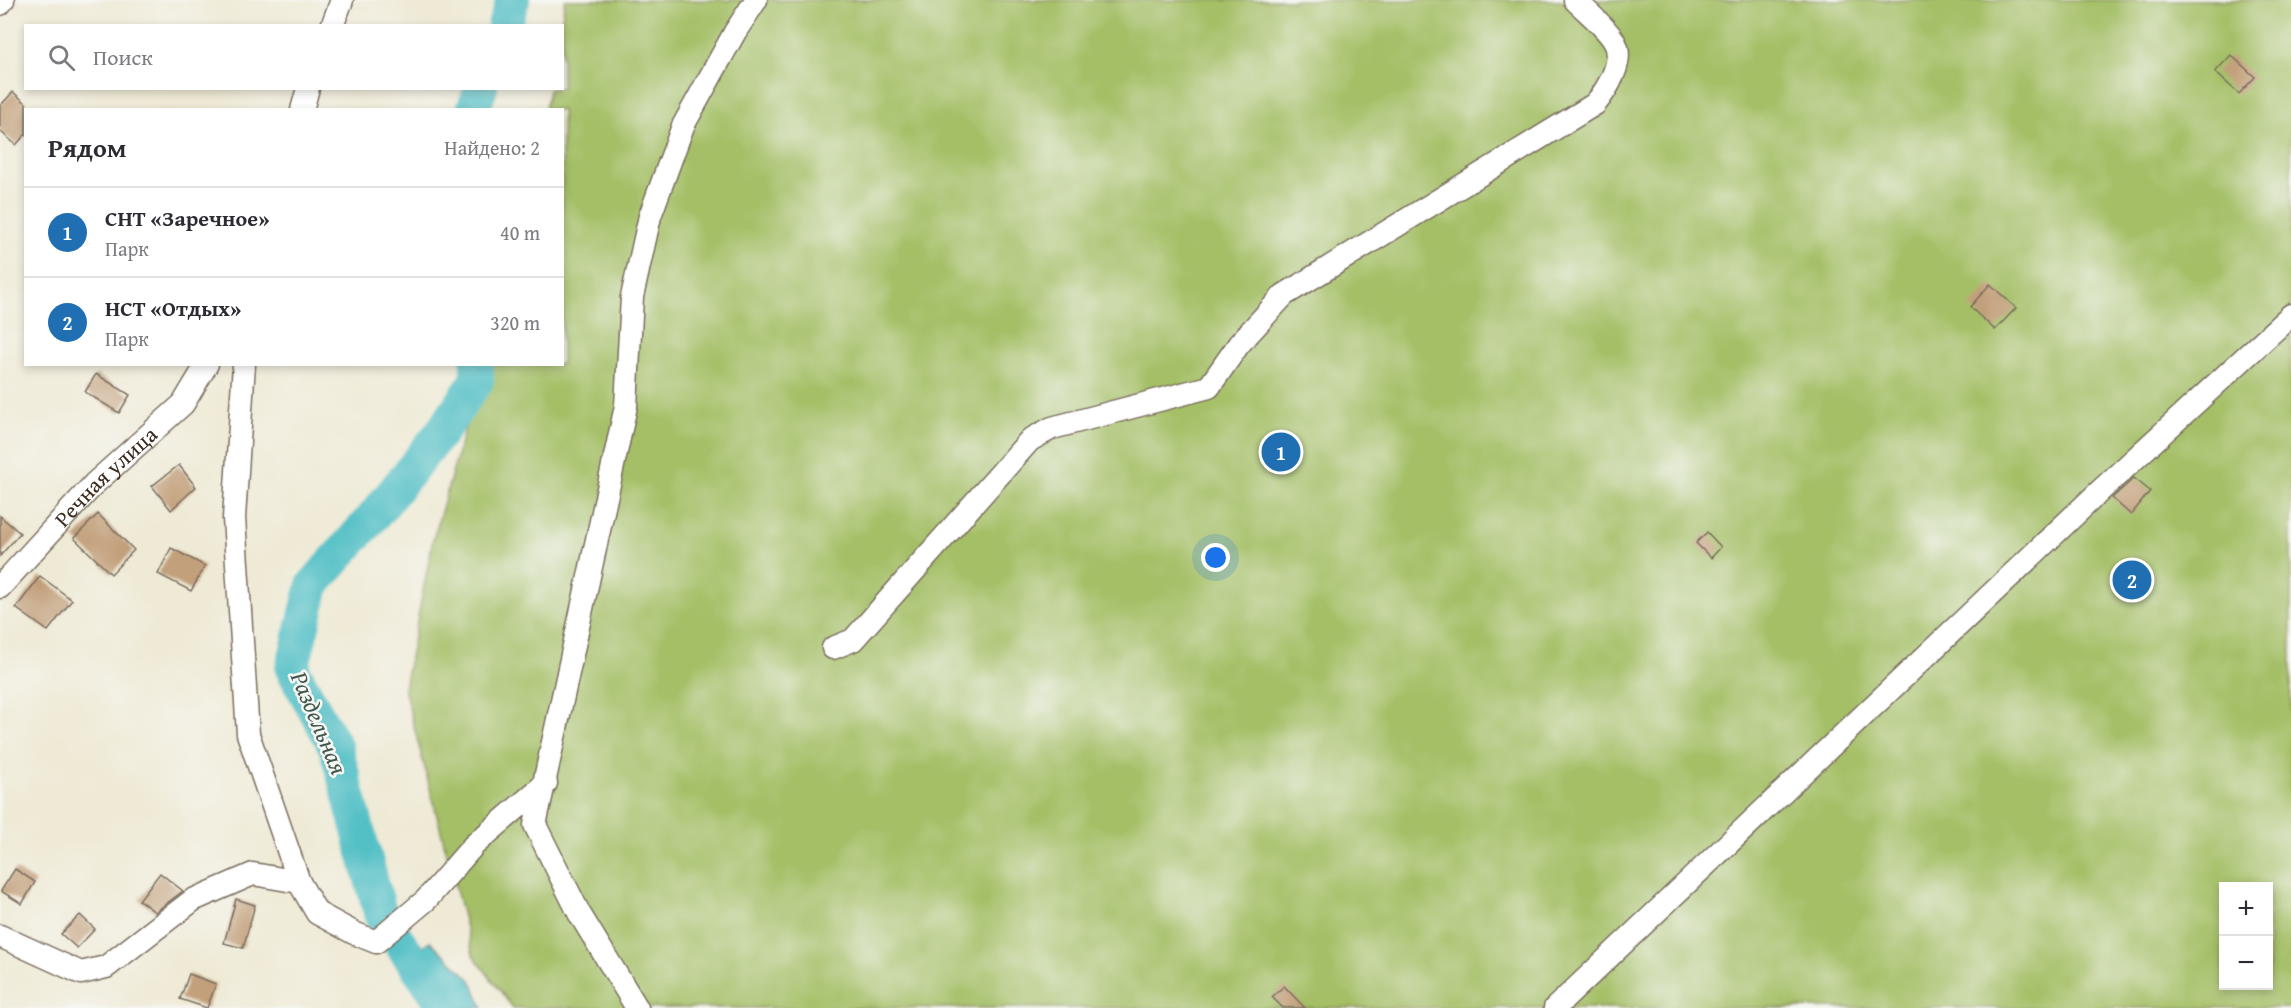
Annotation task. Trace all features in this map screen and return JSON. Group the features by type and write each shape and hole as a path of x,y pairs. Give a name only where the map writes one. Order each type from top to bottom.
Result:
{"street":[{"path":"0,4 3,0"},
{"path":"333,24 342,0"},
{"path":"638,1008 579,913 535,825 546,783 552,741 585,604 626,406 633,297 650,216 683,126 735,32 756,0"},
{"path":"833,648 853,640 1030,440 1052,428 1209,387 1239,344 1284,295 1595,104 1608,90 1617,64 1616,42 1575,0"},
{"path":"303,108 307,90"},
{"path":"1555,1008 2101,490 2291,315"},
{"name":"Речная улица","path":"0,586 95,483 183,404 206,366"},
{"path":"243,366 234,518 248,734 299,882 317,913 376,942 426,900 474,845 546,783"},
{"path":"0,936 81,973 106,967 193,900 253,874 299,882"}],"green space":[{"path":"565,0 2291,0 2291,1008 513,1008 473,955 404,688 433,540 483,366 564,366 564,108 545,108 549,90 564,90 564,24 561,24"}],"water":[{"path":"430,941 471,980 483,1008 425,1008 417,991 411,959"}],"building":[{"path":"2231,55 2255,77 2239,94 2215,72"},
{"path":"13,92 26,103 24,136 16,145 0,131 0,106"},
{"path":"1990,284 2016,308 1995,330 1970,307"},
{"path":"96,374 130,395 119,413 85,392"},
{"path":"179,465 196,487 171,510 152,486"},
{"path":"2134,478 2150,491 2131,515 2112,498"},
{"path":"98,514 134,550 111,574 74,538"},
{"path":"0,516 20,533 0,556"},
{"path":"1707,532 1721,547 1711,558 1696,543"},
{"path":"171,548 205,566 191,591 158,574"},
{"path":"40,576 72,600 48,631 16,608"},
{"path":"15,869 35,882 22,904 1,891"},
{"path":"160,873 183,891 155,912 139,900"},
{"path":"236,899 255,905 243,948 224,943"},
{"path":"80,915 95,929 77,948 61,934"},
{"path":"189,974 216,984 207,1008 180,999"},
{"path":"1284,986 1305,1008 1283,1008 1272,997"}],"waterway":[{"name":"Раздельная","path":"505,24 513,0"},
{"name":"Раздельная","path":"474,108 480,90"},
{"name":"Раздельная","path":"446,1008 381,916 336,748 292,669 313,585 378,511 442,431 477,381 477,366"}],"place":[{"name":"СНТ «Заречное»","path":"1281,452"},
{"name":"НСТ «Отдых»","path":"2132,580"}]}
